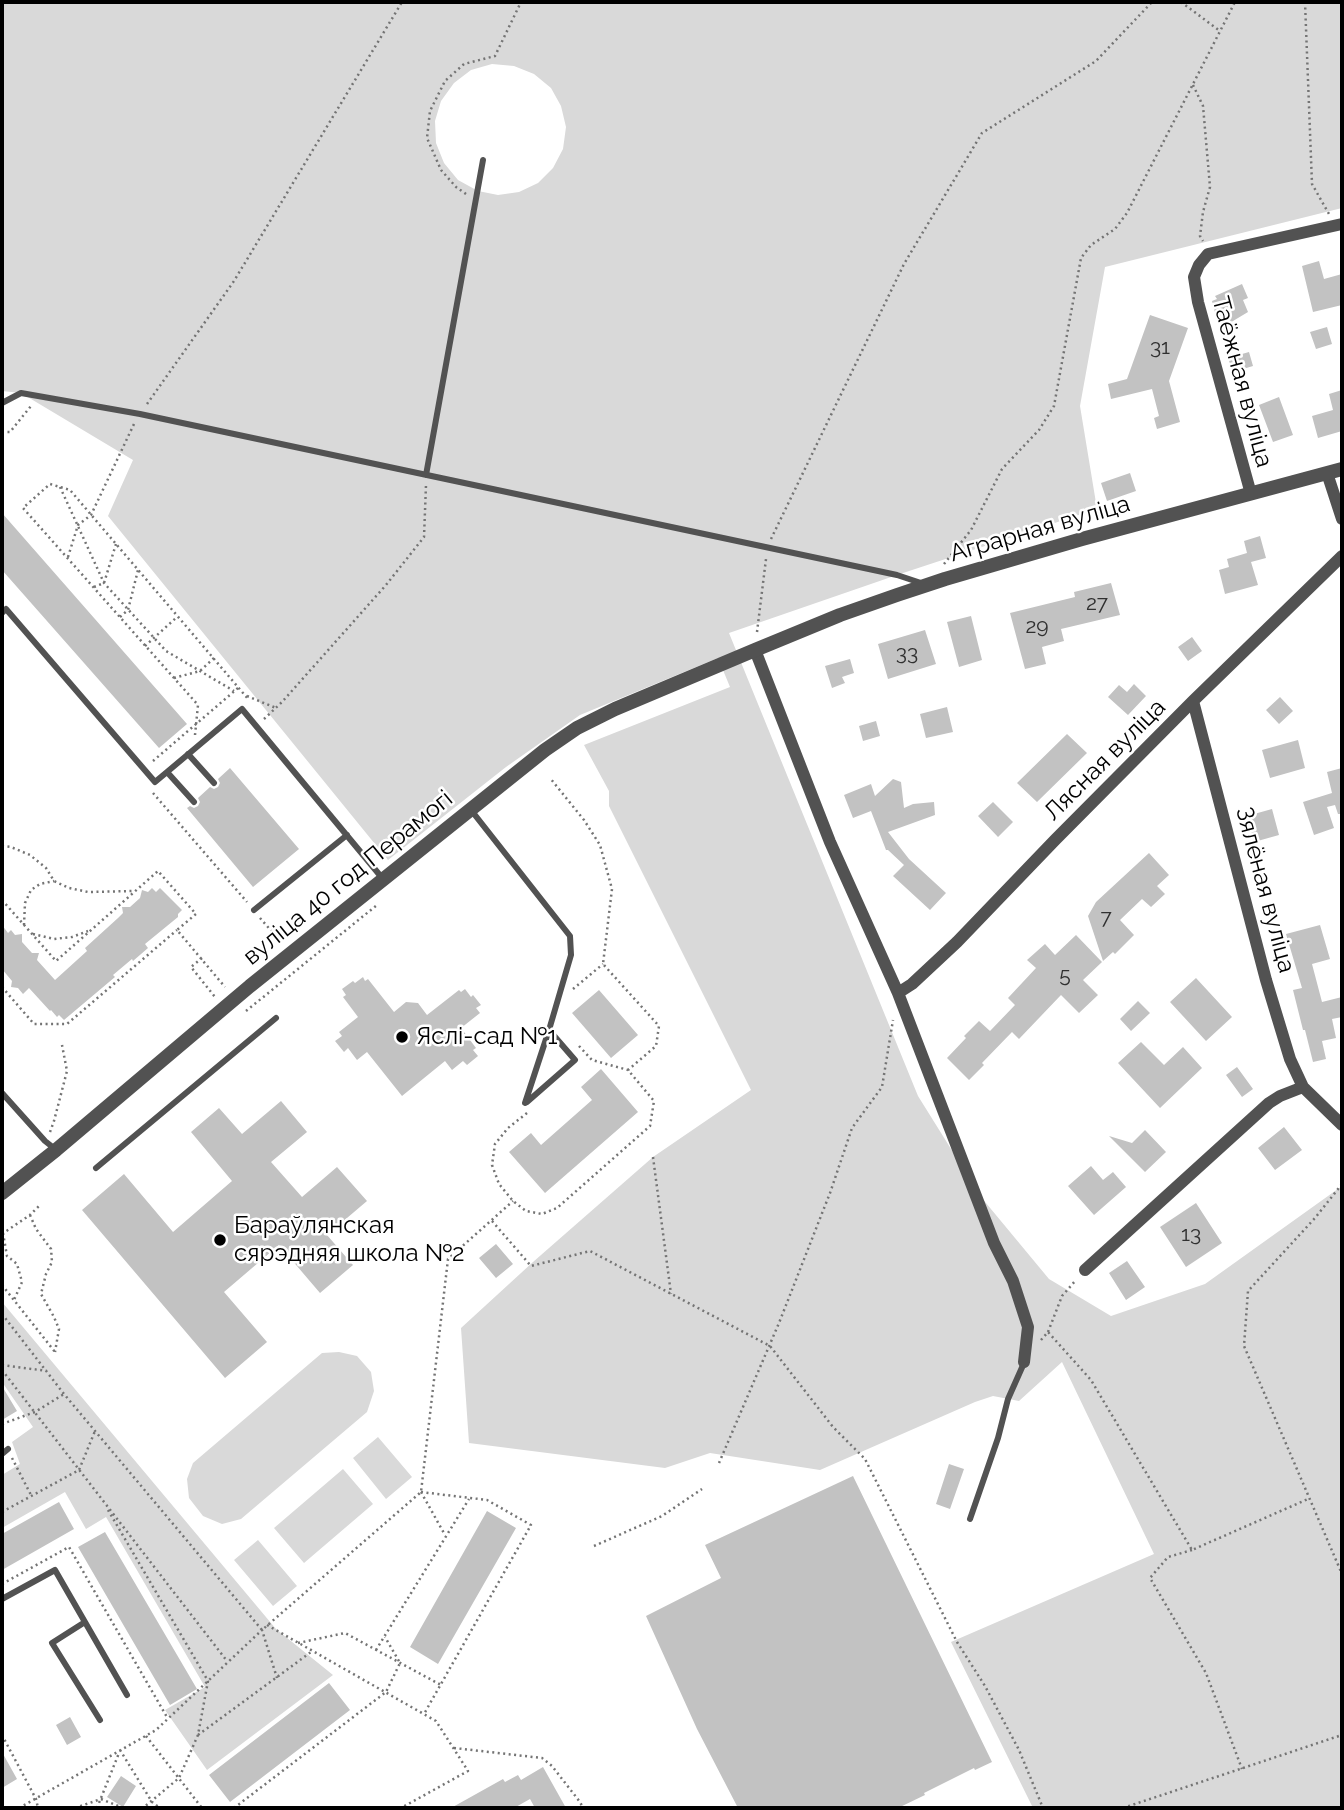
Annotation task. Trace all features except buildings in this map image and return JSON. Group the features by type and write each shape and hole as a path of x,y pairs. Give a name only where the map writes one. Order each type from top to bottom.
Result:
{"street":[{"path":"1208,254 1339,224"},
{"name":"Таёжная вуліца","path":"1208,254 1194,277 1198,302 1251,494"},
{"name":"Аграрная вуліца","path":"755,649 926,585 1082,539 1342,469"},
{"path":"1327,473 1342,519"},
{"name":"Лясная вуліца","path":"898,993 912,984 957,942 1055,839 1342,556"},
{"path":"755,649 830,842 898,993 994,1243 1013,1281 1028,1327 1024,1362"},
{"name":"вуліца 40 год Перамогі","path":"2,1194 235,999 545,750 577,728 755,649"},
{"name":"Зялёная вуліца","path":"1193,701 1266,979 1290,1059 1303,1087 1342,1125"},
{"path":"1085,1270 1269,1103 1303,1087"}],"lane":[{"path":"426,475 483,160"},
{"path":"2,403 21,393 140,414 897,575 926,585"},
{"path":"3,609 155,782 242,709 384,880"},
{"path":"188,754 215,783"},
{"path":"167,772 194,802"},
{"path":"471,810 570,936 571,956 525,1104 575,1060 549,1030"},
{"path":"254,910 348,835"},
{"path":"96,1168 276,1017"},
{"path":"2,1093 56,1150"},
{"path":"970,1519 998,1438 1008,1399 1024,1362"},
{"path":"2,1599 55,1570 127,1695"},
{"path":"85,1622 52,1643 100,1720"}],"path":[{"path":"68,558 78,525 91,515 140,414 234,281 402,2"},
{"path":"476,201 456,187 440,170 427,138 430,111 445,81 464,64 495,56 521,2"},
{"path":"755,649 768,547 904,264 982,134 1096,61 1152,2"},
{"path":"1181,2 1220,31"},
{"path":"926,585 971,530 1002,469 1038,430 1054,406 1081,258 1091,245 1115,229 1127,213 1235,2"},
{"path":"1305,2 1312,184 1339,224"},
{"path":"1193,85 1203,106 1210,187 1200,236 1208,254"},
{"path":"2,432 10,432 39,396"},
{"path":"257,726 386,585 424,537 426,475"},
{"path":"197,723 198,705 23,508 50,484 69,490 252,703"},
{"path":"61,487 104,583 166,651 234,691"},
{"path":"104,583 116,544"},
{"path":"120,617 128,610 138,570"},
{"path":"94,587 104,583"},
{"path":"145,646 178,616"},
{"path":"174,678 200,671 214,658"},
{"path":"144,769 239,687"},
{"path":"246,695 276,708"},
{"path":"258,711 265,718"},
{"path":"550,778 584,820 600,845 612,889 603,964 565,996"},
{"path":"2,846 11,846 30,855 46,868 54,881 69,888 88,892 134,891"},
{"path":"2,900 56,961 158,871 196,914 67,1024 34,1024 2,987"},
{"path":"24,925 25,904 31,890 40,884 54,881"},
{"path":"177,930 245,1011 380,903"},
{"path":"31,933 54,939 72,937 91,930"},
{"path":"202,958 191,967 216,998"},
{"path":"603,964 659,1027 656,1046 628,1070"},
{"path":"719,1463 770,1346 830,1193 852,1128 882,1087 893,1020"},
{"path":"529,1111 508,1128 495,1144 492,1165 499,1184 513,1201 526,1211 542,1214 557,1208 650,1126 654,1101 628,1070 592,1060 575,1041"},
{"path":"54,1121 66,1072 62,1045"},
{"path":"653,1157 671,1294"},
{"path":"1342,1184 1315,1218 1248,1291 1244,1346 1342,1574"},
{"path":"446,1537 421,1492 448,1259 513,1201"},
{"path":"14,1300 22,1282 17,1264 7,1256 2,1234 40,1206"},
{"path":"2,1285 55,1352 59,1329 41,1294 52,1262 51,1249 36,1229 30,1215"},
{"path":"491,1220 531,1266 590,1251 770,1346 833,1427 865,1459 957,1642 985,1686 1019,1750 1043,1808"},
{"path":"1040,1342 1048,1332 1062,1296 1085,1270"},
{"path":"2,1314 64,1394 262,1630 277,1678"},
{"path":"1048,1332 1091,1380 1192,1550"},
{"path":"2,1367 47,1371"},
{"path":"2,1367 227,1661"},
{"path":"2,1424 35,1412 64,1394"},
{"path":"2,1512 79,1470 95,1431"},
{"path":"5,1451 32,1495"},
{"path":"594,1546 662,1516 702,1489"},
{"path":"19,1808 156,1730 267,1625 421,1492 487,1500 531,1525 424,1714"},
{"path":"1242,1769 1206,1673 1150,1578 1168,1557 1192,1550 1310,1498"},
{"path":"376,1650 468,1499"},
{"path":"103,1501 208,1681 198,1735 179,1778 144,1808"},
{"path":"2,1584 69,1547 168,1719"},
{"path":"267,1625 436,1721 468,1771 401,1808"},
{"path":"298,1643 345,1633 441,1685"},
{"path":"385,1637 400,1663"},
{"path":"198,1735 312,1651"},
{"path":"234,1808 386,1692 400,1663"},
{"path":"2,1735 36,1799 38,1808"},
{"path":"1123,1808 1342,1735"},
{"path":"146,1736 202,1808"},
{"path":"452,1748 542,1758 552,1766 583,1808"},
{"path":"97,1808 120,1750"},
{"path":"120,1750 152,1802 160,1808"},
{"path":"75,1808 101,1799 123,1808"},
{"path":"1133,1805 1139,1808"}],"shaded area":[{"path":"2,2 1342,2 1342,208 1105,267 1080,406 1097,509 729,633 918,1096 981,1197 1049,1279 1111,1316 1205,1284 1342,1186 1342,1808 1033,1808 951,1642 1154,1554 1062,1362 1019,1401 993,1396 975,1402 820,1470 710,1453 665,1468 469,1443 461,1328 653,1157 751,1090 609,806 609,791 584,745 730,687 718,658 580,715 506,767 388,860 108,516 133,460 21,393 2,391","holes":["492,64 514,66 534,74 551,88 561,106 566,127 563,149 553,168 538,183 519,192 498,195 478,191 458,180 444,163 436,143 435,121 441,101 454,83 471,70"]},
{"path":"2,1302 276,1629 333,1675 207,1770 165,1710 205,1687 106,1517 86,1529 65,1492 2,1528 2,1475 20,1464 12,1442 33,1427 2,1382"},
{"path":"339,1352 357,1356 371,1372 374,1391 367,1412 241,1519 222,1524 203,1516 189,1498 187,1479 193,1463 322,1353"},
{"path":"378,1437 412,1477 386,1499 353,1458"},
{"path":"343,1469 373,1504 304,1563 274,1528"},
{"path":"258,1540 297,1586 273,1606 234,1560"}],"place":[{"name":"Яслі-сад №1","path":"402,1037"},
{"name":"Бараўлянская сярэдняя школа №2","path":"220,1240"}]}
